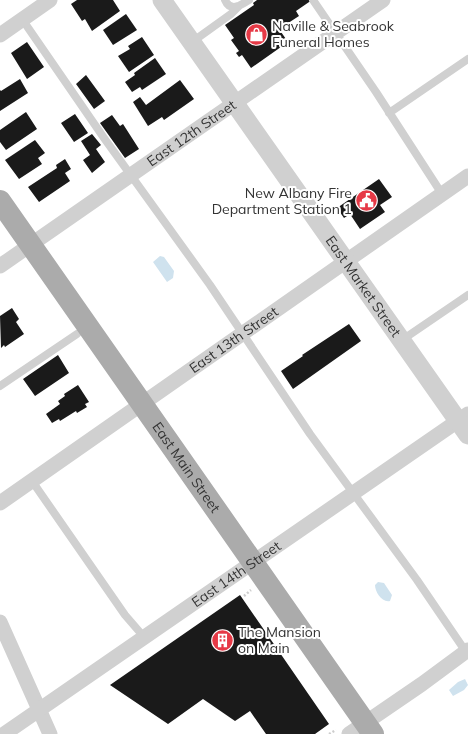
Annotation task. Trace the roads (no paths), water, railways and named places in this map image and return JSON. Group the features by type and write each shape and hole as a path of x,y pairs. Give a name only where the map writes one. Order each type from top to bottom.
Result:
{"main road":[{"name":"East Main Street","path":"0,201 25,248 77,334 137,408"},
{"name":"East Main Street","path":"0,224 25,248 247,566 356,731"}],"street":[{"path":"0,34 50,0"},
{"name":"East Market Street","path":"162,0 402,340 465,423"},
{"name":"East 12th Street","path":"0,266 383,0"},
{"name":"East 13th Street","path":"0,504 468,176"},
{"name":"East 14th Street","path":"4,734 353,493 465,423"},
{"path":"0,622 50,734"},
{"path":"356,731 467,651"}],"lane":[{"path":"225,0 227,5 232,7 239,6"},
{"path":"192,42 249,0"},
{"path":"313,0 442,194"},
{"path":"22,19 210,285 310,434 467,651"},
{"path":"389,113 468,59"},
{"path":"402,340 468,295"},
{"path":"0,386 77,334"},
{"path":"32,481 125,615 144,637"}],"water":[{"path":"160,256 164,257 174,271 173,278 167,282 153,262"},
{"path":"378,582 384,583 392,595 390,601 382,599 378,594 375,585"},
{"path":"465,679 468,685 464,690 453,696 449,690 458,682"}],"place":[{"name":"Naville & Seabrook Funeral Homes","path":"257,34"},
{"name":"New Albany Fire Department Station 1","path":"367,201"},
{"name":"The Mansion on Main","path":"223,640"}]}
